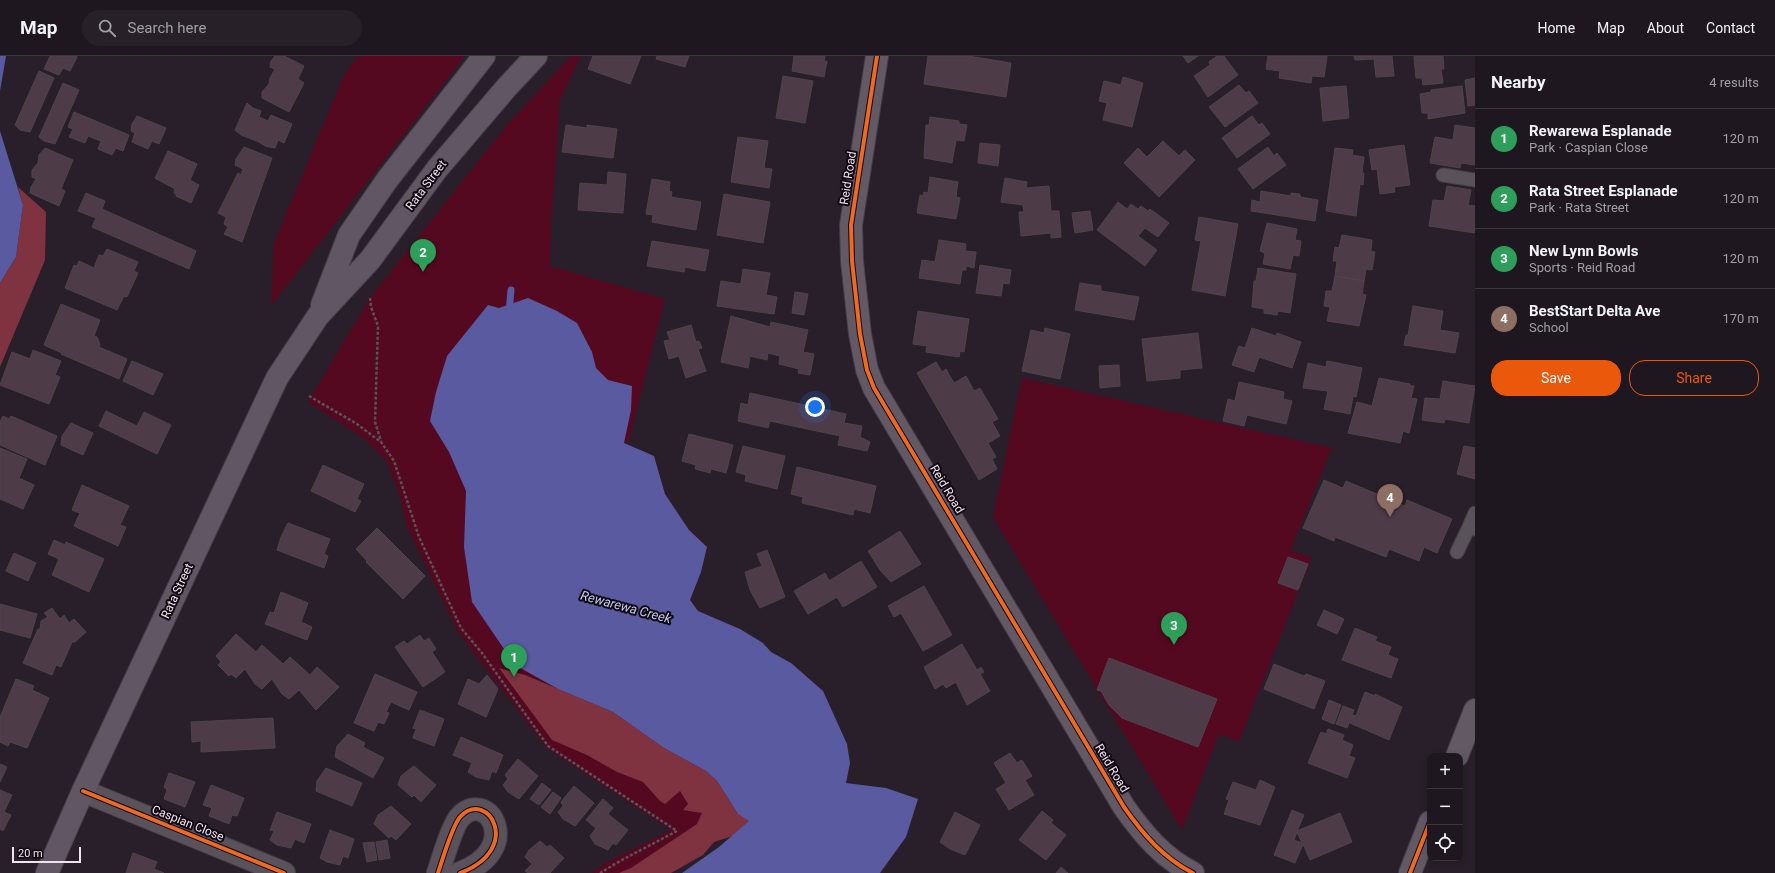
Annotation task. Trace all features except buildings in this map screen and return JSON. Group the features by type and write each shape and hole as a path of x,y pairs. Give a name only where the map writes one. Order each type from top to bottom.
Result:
{"main road":[{"name":"Rata Street","path":"318,316 348,235 387,180 484,56"},
{"name":"Rata Street","path":"47,873 83,791 277,378 318,316 370,260 437,169 507,87 536,56"}],"street":[{"name":"Reid Road","path":"877,56 851,225 852,261 860,334 867,370 874,388 1124,807 1150,842 1166,856 1193,873"},
{"path":"1458,753 1475,710"},
{"name":"Caspian Close","path":"83,791 284,873"},
{"path":"438,873 461,816 470,811 482,812 492,818 496,823 495,842 475,867 460,873"},
{"path":"1410,873 1429,825"}],"lane":[{"path":"1444,175 1475,180"},
{"path":"1457,552 1472,528 1475,513"}],"path":[{"path":"370,298 371,307 378,326 375,422 381,442 394,461 419,538 461,628 482,653 548,746 677,831 600,873"},
{"path":"309,396 357,424 381,442"}],"shaded area":[{"path":"358,56 465,56 271,306 274,243 344,75"},
{"path":"571,56 581,56 560,100 551,228 550,266 665,299 629,440 624,443 654,456 665,494 689,530 707,547 701,572 690,601 698,611 740,629 763,643 733,836 714,842 703,855 671,873 591,873 603,864 671,830 547,748 458,632 407,527 400,496 387,462 365,439 308,402 370,298 508,124"},
{"path":"18,187 46,212 45,260 0,367 0,283 16,257 23,205"},
{"path":"1022,378 1332,448 1290,551 1312,557 1239,742 1219,734 1182,830 993,517"},
{"path":"499,668 525,675 613,712 664,748 706,771 717,781 738,814 750,821 733,836 714,842 703,855 671,873 619,873 631,868 697,824 702,813 683,810 688,804 680,791 665,804 660,801 643,782 617,772 587,755 552,740"}],"water":[{"path":"0,56 6,56 0,91"},
{"path":"0,131 23,205 16,257 0,283"},
{"path":"528,298 557,311 577,323 592,352 596,368 608,380 632,386 631,410 624,443 654,456 665,494 689,530 707,547 701,572 690,600 698,611 740,629 763,643 771,652 791,663 823,691 847,744 850,763 846,783 886,788 918,799 906,837 880,873 682,873 719,847 749,821 738,814 717,781 706,771 664,748 613,712 558,689 515,665 472,602 464,547 466,491 449,452 430,421 436,392 447,356 488,305 499,308"}],"waterway":[{"name":"Rewarewa Creek","path":"509,313 511,290"}],"cycle path":[{"path":"877,56 851,225 852,261 860,334 867,370 874,388 1124,807 1146,836 1163,853 1193,873"},
{"path":"83,791 284,873"},
{"path":"438,873 448,843 458,820 461,816 471,810 481,810 489,816 495,825 496,837 491,850 480,863 460,873"},
{"path":"1410,873 1429,825"}],"place":[{"name":"Rata Street Esplanade","path":"423,272"},
{"name":"BestStart Delta Ave","path":"1390,517"},
{"name":"New Lynn Bowls","path":"1174,645"},
{"name":"Rewarewa Esplanade","path":"514,677"}]}
